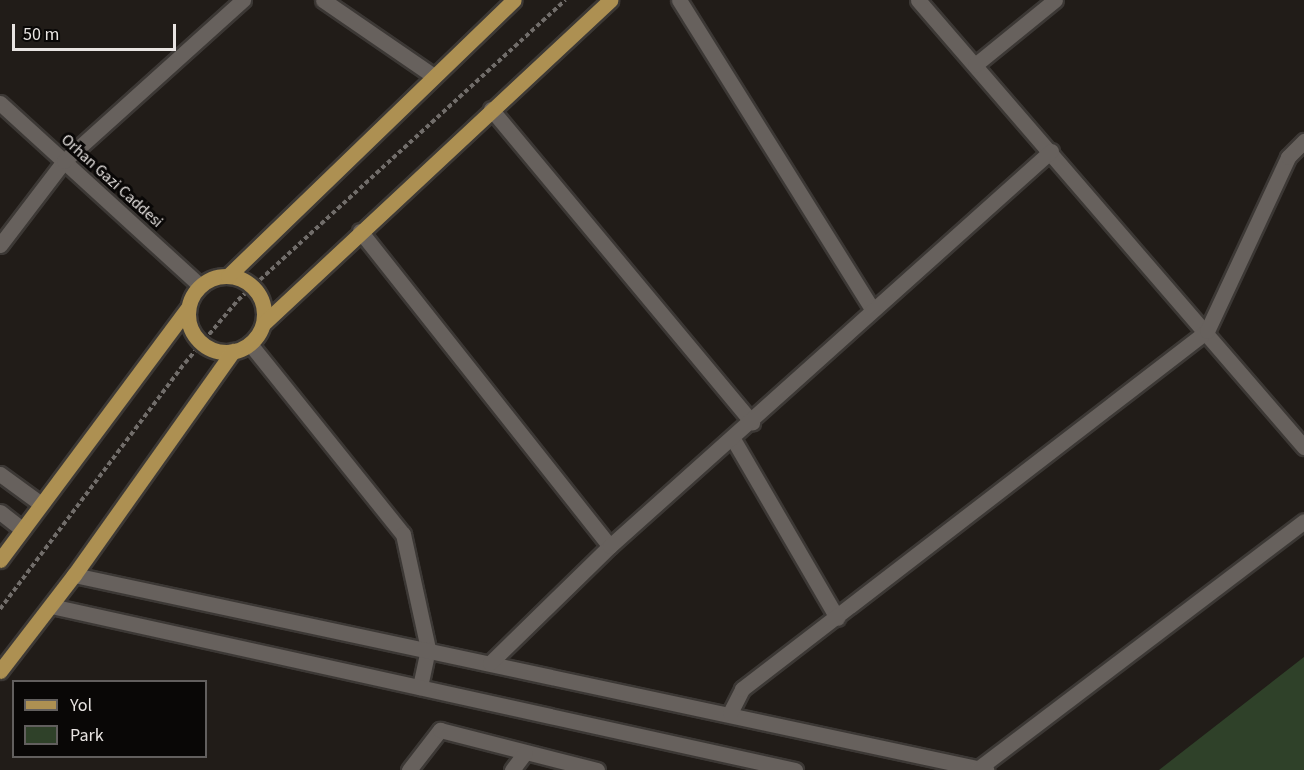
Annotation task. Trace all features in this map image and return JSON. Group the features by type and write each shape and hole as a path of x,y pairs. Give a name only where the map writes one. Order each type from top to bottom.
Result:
{"main road":[{"path":"228,276 432,75 514,0"},
{"path":"187,309 188,322 201,343 214,350 233,351 250,344 263,324 360,231 610,0"},
{"path":"0,560 187,309 200,285 210,278 228,276 247,282 256,290 263,306 263,324"},
{"path":"0,671 74,575 233,351"}],"street":[{"path":"0,245 64,161 243,0"},
{"path":"323,0 432,75"},
{"path":"679,0 872,309"},
{"path":"918,0 1207,331 1304,447"},
{"path":"975,65 1055,0"},
{"name":"Orhan Gazi Caddesi","path":"0,104 200,285"},
{"path":"492,109 752,422"},
{"path":"730,713 742,689 1207,331 1288,157 1304,141"},
{"path":"490,663 610,546 752,422 872,309 1051,151"},
{"path":"360,231 610,546"},
{"path":"250,344 403,534 428,649 420,687"},
{"path":"733,439 837,618"},
{"path":"0,474 41,504"},
{"path":"0,512 22,529"},
{"path":"74,575 730,713 982,769 1304,521"},
{"path":"51,606 795,770"},
{"path":"410,770 440,730 597,770"},
{"path":"513,770 525,753"}],"green space":[{"path":"1304,657 1304,770 1159,770"}]}
